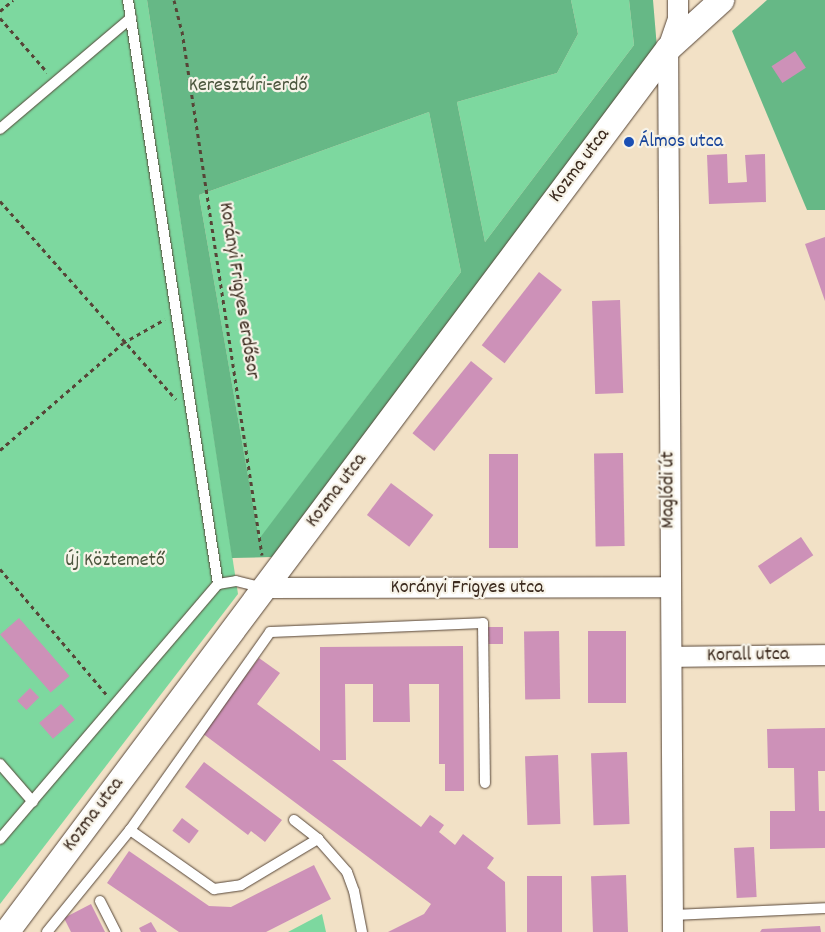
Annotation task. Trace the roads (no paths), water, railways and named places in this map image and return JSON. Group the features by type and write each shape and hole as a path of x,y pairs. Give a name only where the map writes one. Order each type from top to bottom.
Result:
{"street":[{"path":"668,48 678,19 678,0"},
{"name":"Kozma utca","path":"6,932 668,48 721,0"},
{"name":"Maglódi út","path":"668,48 669,587 672,658 673,923"},
{"name":"Korányi Frigyes utca","path":"264,588 669,587"},
{"name":"Korall utca","path":"672,658 825,655"}],"lane":[{"path":"128,0 218,584"},
{"path":"0,129 131,18"},
{"path":"0,839 116,706 218,584 236,581 264,588"},
{"path":"47,932 130,830 270,632 483,623 485,783"},
{"path":"0,764 33,802"},
{"path":"294,820 318,839 347,872 354,891 362,932"},
{"path":"130,830 214,889 241,885 318,839"},
{"path":"100,900 116,932"},
{"path":"673,923 825,908"}],"place":[{"name":"Álmos utca","path":"629,142"}],"park label":[{"name":"Keresztúri-erdő","path":"248,86"},
{"name":"Új Köztemető","path":"115,561"}]}
